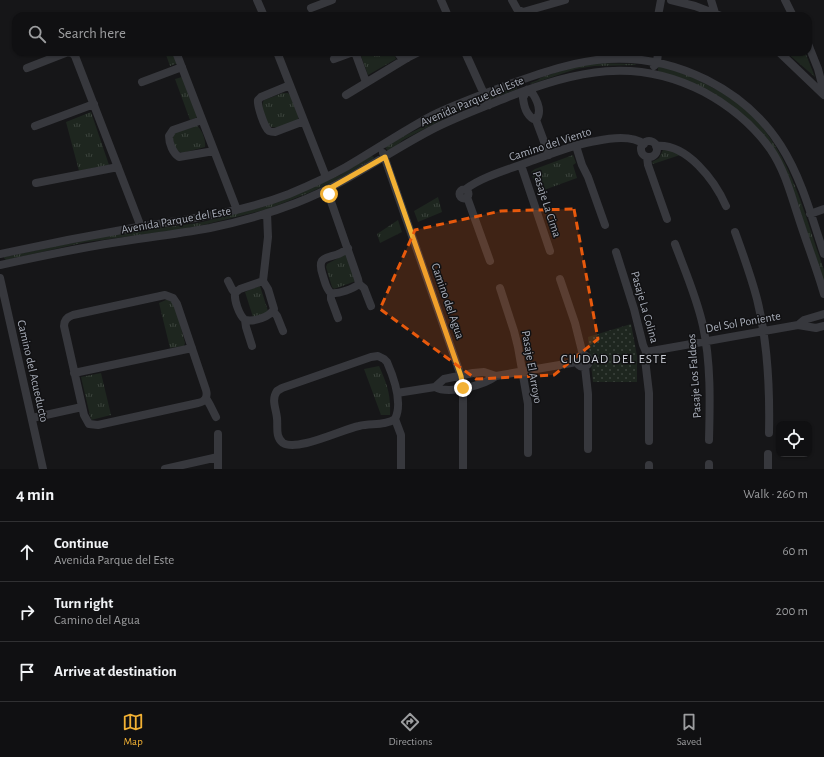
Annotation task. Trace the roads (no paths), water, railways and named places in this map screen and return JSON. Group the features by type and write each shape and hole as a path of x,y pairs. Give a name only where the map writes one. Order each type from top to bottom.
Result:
{"street":[{"path":"257,0 262,12"},
{"path":"311,8 332,0"},
{"path":"441,0 446,12"},
{"path":"512,0 520,11 526,11 566,0"},
{"path":"659,12 661,0"},
{"path":"671,0 698,3 713,12"},
{"path":"711,0 717,12"},
{"path":"785,0 791,12"},
{"path":"812,54 818,69 824,94"},
{"path":"27,68 57,56"},
{"path":"74,56 140,227"},
{"path":"178,56 237,210"},
{"path":"279,56 326,177"},
{"path":"334,59 343,56"},
{"path":"356,56 366,82"},
{"path":"400,56 407,58"},
{"path":"346,95 411,56"},
{"path":"467,56 489,105"},
{"path":"646,56 648,73"},
{"name":"Avenida Parque del Este","path":"0,254 237,210 282,196 345,168 381,145 432,116 465,101 524,79 577,63 593,60 646,56 657,62 686,71 712,83 737,99 756,116 777,140 789,160 824,254"},
{"path":"648,73 657,62 658,56"},
{"path":"783,56 824,94"},
{"path":"142,82 182,67"},
{"name":"Avenida Parque del Este","path":"0,266 86,247 209,228 267,213 300,202 327,190 434,129 489,105 562,78 591,72 619,71 648,73 677,80 712,96 735,112 763,139 784,174 824,294"},
{"path":"524,79 527,90 533,94 539,108 539,114 536,120"},
{"path":"290,85 261,97 258,100 258,106 267,129 271,132 275,132 304,121"},
{"path":"527,90 523,95 523,101 529,116 536,120 549,155"},
{"path":"35,126 94,104"},
{"path":"202,120 173,130 169,136 170,144 175,154 179,157 214,151"},
{"name":"Camino del Viento","path":"490,261 467,193 479,182 549,155 595,141 615,138 632,139 644,144"},
{"path":"667,219 648,165 647,157 642,152 644,144 651,142 656,146 674,148 695,162 712,181 726,206"},
{"name":"Camino del Agua","path":"381,145 461,376 463,388 463,469"},
{"path":"576,146 605,225"},
{"path":"647,157 651,157 655,154 657,150 656,146"},
{"name":"Pasaje La Cima","path":"521,165 550,251"},
{"path":"36,182 118,167"},
{"path":"327,190 359,284 364,288 371,306"},
{"path":"810,214 824,209"},
{"path":"267,213 268,237 263,281 269,291 274,307 273,311 277,316 283,331"},
{"path":"735,232 756,297 763,331 769,374 769,432"},
{"name":"Pasaje Los Faldeos","path":"675,244 698,308 706,341 709,389 709,440"},
{"path":"338,318 331,299 331,293 327,288 320,268 320,263 324,259 340,254 348,248"},
{"name":"Pasaje La Colina","path":"616,252 634,309 642,345 646,352 645,359 649,393 649,441"},
{"name":"Camino del Acueducto","path":"0,278 43,469"},
{"path":"560,279 575,323 583,355 589,359 588,365 585,367 588,394 588,449"},
{"path":"228,281 235,293 235,298 241,315 245,320 252,346"},
{"path":"235,293 240,289 263,281"},
{"path":"331,293 336,293 355,287 359,284"},
{"name":"Pasaje El Arroyo","path":"500,288 517,339 528,414 528,452"},
{"path":"206,398 201,402 95,426 86,421 64,326 65,321 68,317 164,296 171,296 176,301 206,390 206,398 216,417"},
{"path":"245,320 251,320 268,315 273,311"},
{"name":"Del Sol Poniente","path":"798,325 804,320 824,314"},
{"name":"Del Sol Poniente","path":"646,352 798,325 816,328 824,326"},
{"path":"74,373 192,348"},
{"path":"577,362 578,358 583,355"},
{"path":"371,357 381,357 388,365 397,393 398,412 395,419 390,422 366,424 350,428 302,444 291,445 284,443 279,439 277,433 277,417 273,401 277,391 282,388 371,357"},
{"path":"397,393 435,387 444,390 463,388 483,384 496,376 577,362"},
{"path":"577,362 579,366 585,367"},
{"path":"435,387 444,379 484,372 496,376"},
{"path":"32,418 82,407"},
{"path":"395,419 401,435 401,469"},
{"path":"218,434 218,469"},
{"path":"768,454 768,469"},
{"path":"165,469 218,457"}],"district":[{"name":"CIUDAD DEL ESTE","path":"614,359"}]}
